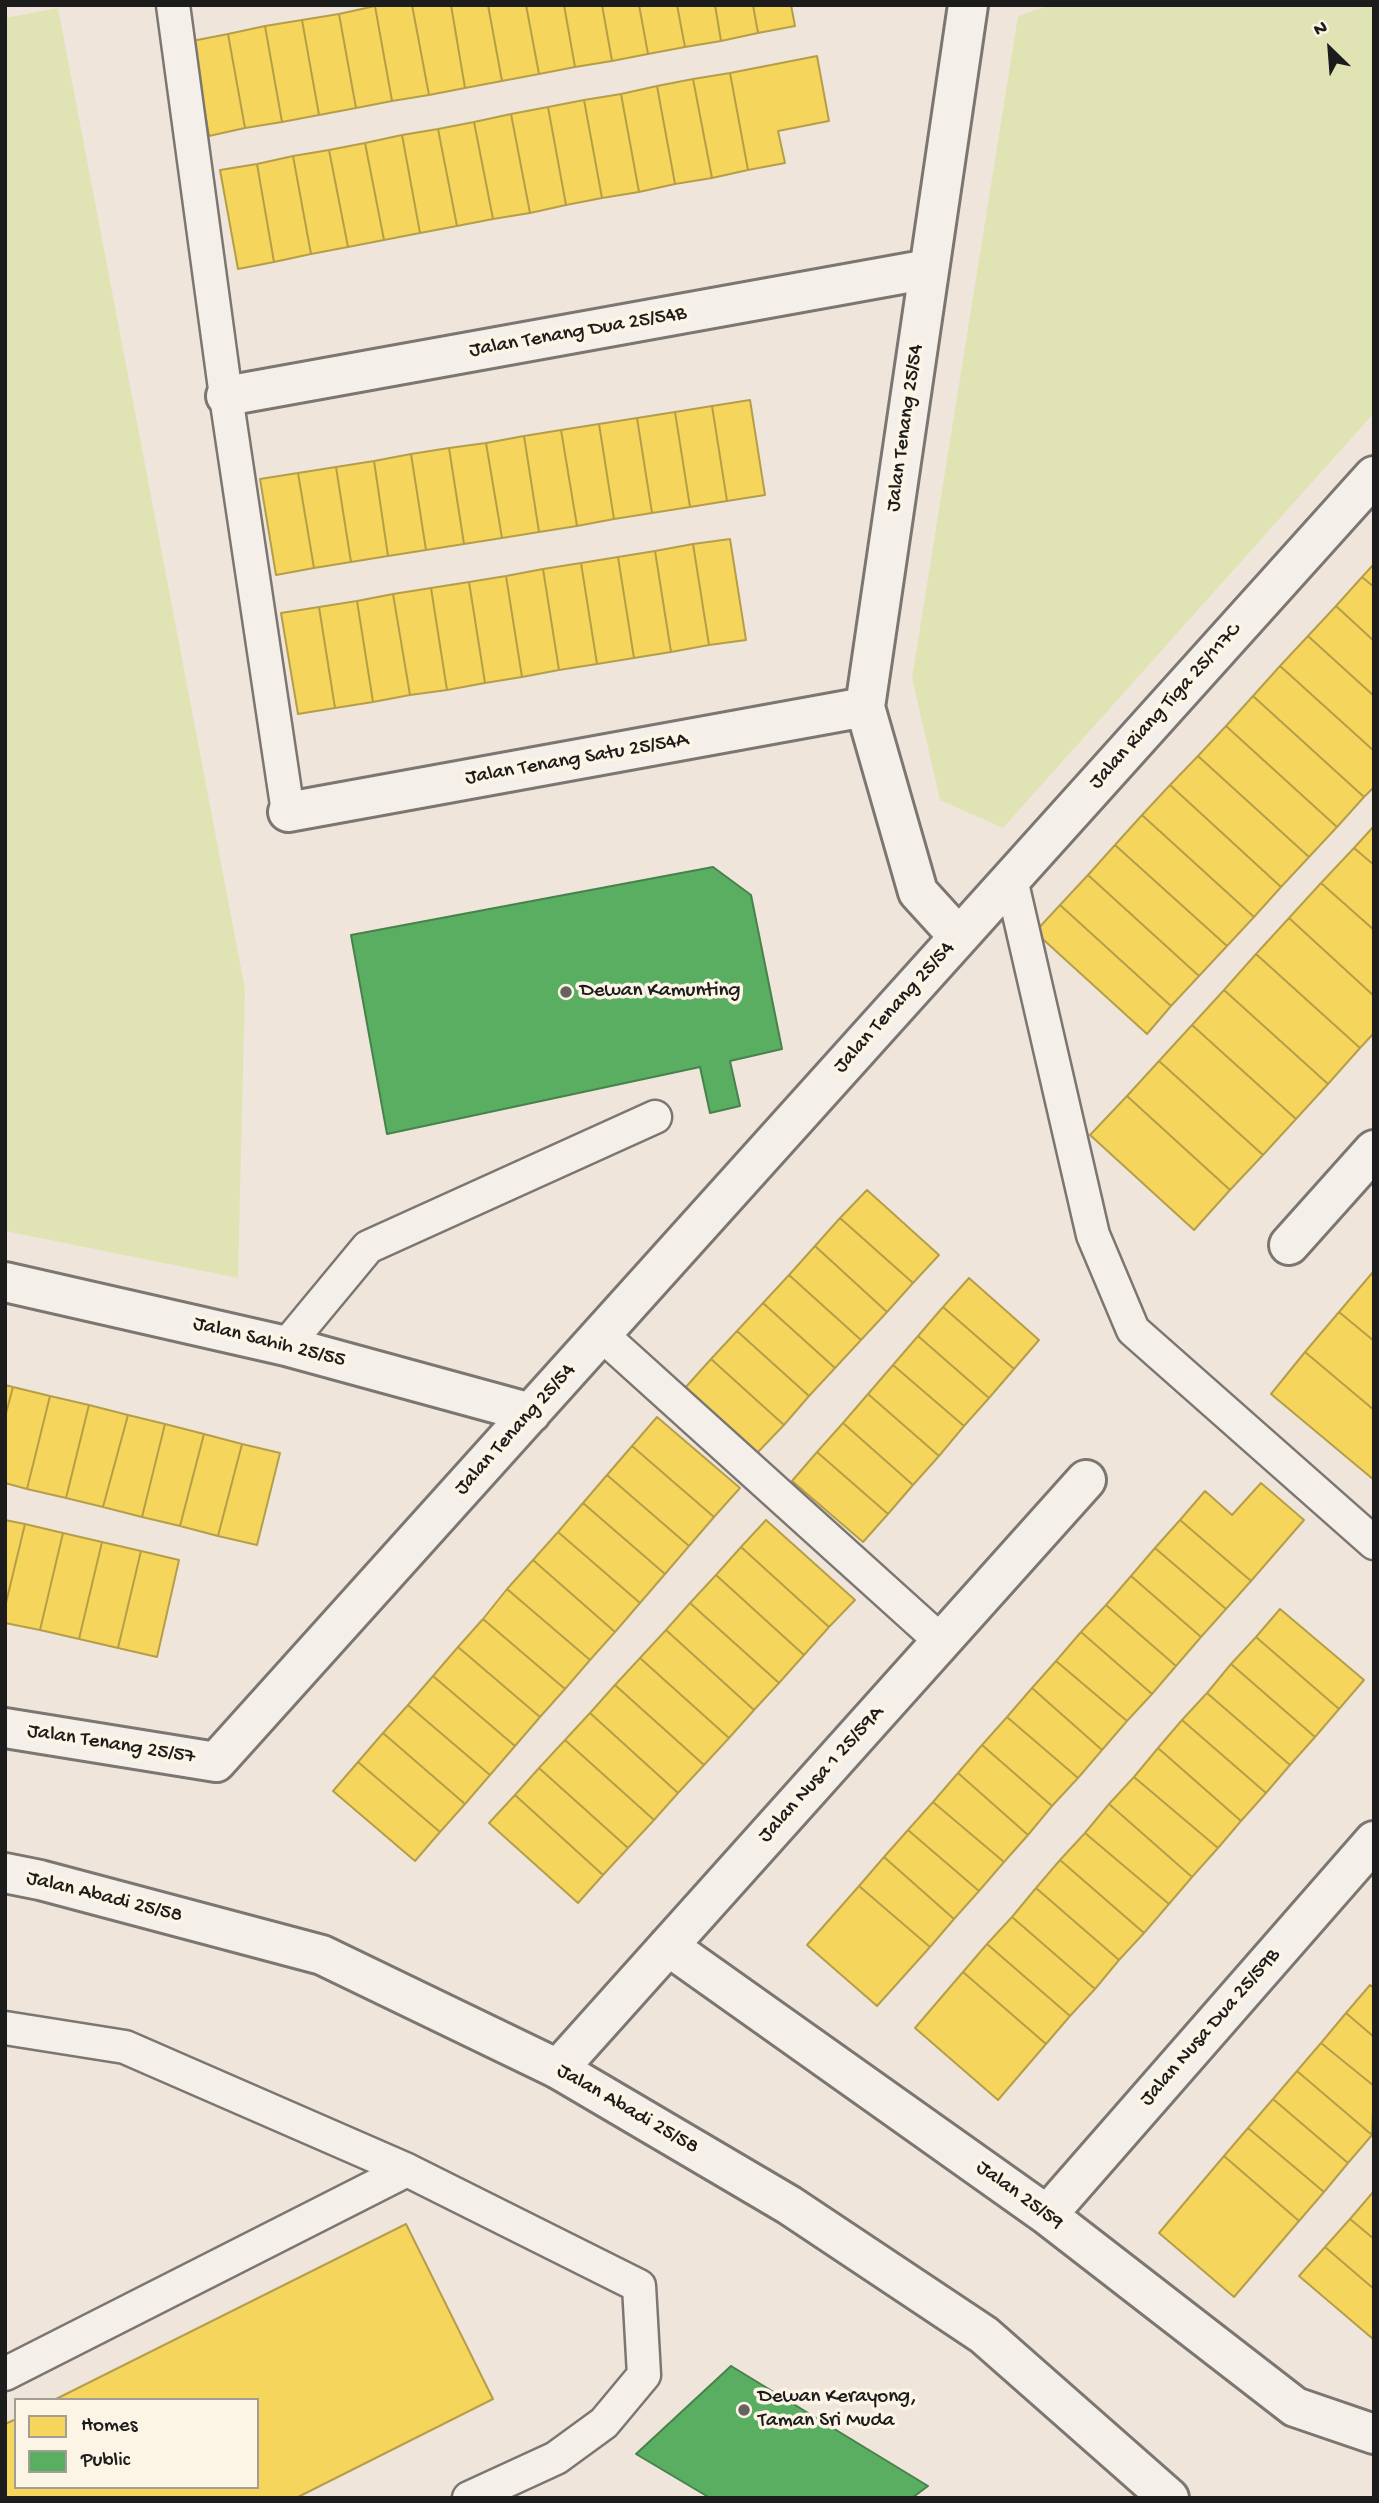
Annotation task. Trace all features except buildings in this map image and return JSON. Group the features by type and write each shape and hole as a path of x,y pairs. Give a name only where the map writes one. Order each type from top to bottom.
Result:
{"street":[{"name":"Jalan Tenang 25/54","path":"216,1762 958,937 918,892 865,707 968,5"},
{"name":"Jalan Tenang Dua 25/54B","path":"226,396 929,269"},
{"name":"Jalan Riang Tiga 25/117C","path":"958,937 1374,477"},
{"name":"Jalan Tenang Satu 25/54A","path":"288,812 865,707"},
{"path":"1289,1245 1374,1150"},
{"name":"Jalan Sahih 25/55","path":"5,1282 286,1346 531,1413"},
{"name":"Jalan Nusa 1 25/59A","path":"558,2069 1086,1480"},
{"name":"Jalan Tenang 25/57","path":"5,1728 216,1762"},
{"name":"Jalan Nusa Dua 25/59B","path":"1047,2215 1374,1841"},
{"name":"Jalan Abadi 25/58","path":"5,1873 322,1955 558,2069 789,2205 984,2335 1169,2498"},
{"name":"Jalan 25/59","path":"668,1946 1047,2215 1295,2407 1374,2434"}],"lane":[{"path":"173,5 226,396 288,812"},
{"path":"1011,879 1093,1235 1133,1330 1374,1543"},
{"path":"286,1346 368,1247 655,1117"},
{"path":"601,1335 942,1642"},
{"path":"5,2028 125,2047 407,2170 639,2286 644,2375 604,2423 556,2458 469,2498"},
{"path":"5,2374 407,2170"}],"green space":[{"path":"1050,5 1371,5 1374,17 1374,413 1003,828 940,800 912,678 1018,16"},
{"path":"58,8 245,989 238,1278 5,1231 5,18"}],"place":[{"name":"Dewan Kamunting","path":"566,992"},
{"name":"Dewan Kerayong, Taman Sri Muda","path":"744,2410"}]}
